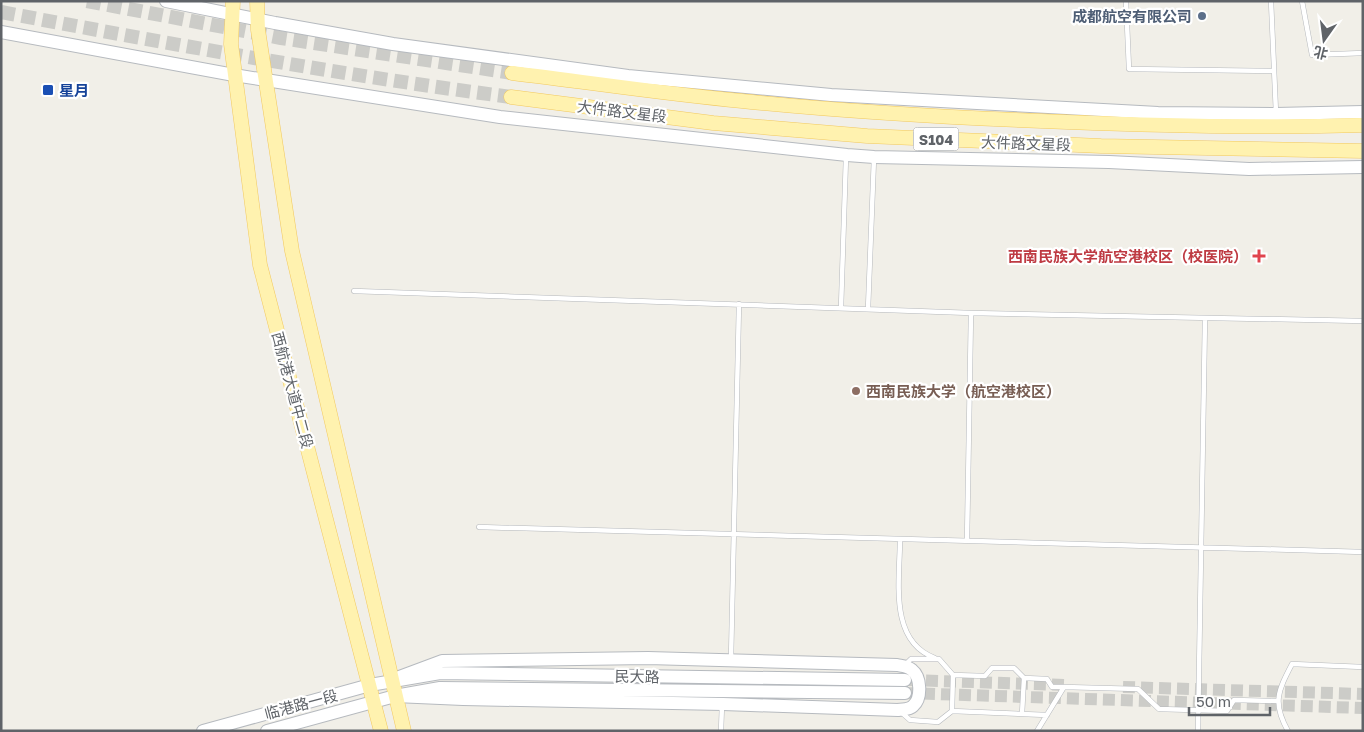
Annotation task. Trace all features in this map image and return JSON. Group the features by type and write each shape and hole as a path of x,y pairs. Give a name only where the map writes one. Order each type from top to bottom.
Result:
{"main road":[{"path":"258,1 258,30 292,251 404,731"},
{"name":"西航港大道中二段","path":"232,8 231,44 234,75 260,265 381,731"},
{"name":"大件路文星段","path":"512,73 741,101 1002,120 1288,128 1363,125"},
{"name":"大件路文星段","path":"510,97 713,123 867,136 1109,146 1363,151"}],"street":[{"path":"166,1 232,8 258,20 393,44 608,73 821,94 1158,113 1276,114 1363,112"},
{"path":"1,32 234,75 500,117 846,155 1109,162 1249,169 1363,167"},
{"path":"391,680 442,661 648,658 897,665 912,670 916,676 919,691 914,705 909,709 898,710 722,704 463,700 395,696"},
{"name":"民大路","path":"370,685 440,673 905,687 440,688 395,696 374,702"},
{"name":"临港路一段","path":"203,731 370,685"},
{"name":"临港路一段","path":"267,731 374,702"}],"lane":[{"path":"1126,1 1129,69 1274,71"},
{"path":"1271,1 1276,114"},
{"path":"1302,1 1312,54 1363,53"},
{"path":"841,308 846,155"},
{"path":"868,309 874,157"},
{"path":"354,290 971,313 1363,321"},
{"path":"731,660 739,304"},
{"path":"967,541 971,313"},
{"path":"1198,731 1205,318"},
{"path":"479,527 1363,552"},
{"path":"900,539 900,616 907,634 916,647 925,654 939,660 953,675 952,711"},
{"path":"904,666 911,659 939,660"},
{"path":"1288,731 1279,712 1277,700 1281,684 1292,664 1363,667"},
{"path":"953,675 985,676 992,668 1014,668 1024,678 1048,679 1052,687 1138,689 1159,709 1227,711 1234,700 1277,700"},
{"path":"1022,714 1024,678"},
{"path":"1037,731 1064,687"},
{"path":"721,731 722,704"},
{"path":"898,710 910,720 938,722 952,711 1047,714"}],"tunnel":[{"path":"87,1 281,38 512,73"},
{"path":"1,12 319,69 511,97"},
{"path":"908,680 1065,685"},
{"path":"1123,687 1363,694"},
{"path":"905,693 1363,708"}],"place":[{"name":"成都航空有限公司","path":"1202,16"},
{"name":"星月","path":"48,90"},
{"name":"西南民族大学航空港校区（校医院）","path":"1259,256"},
{"name":"西南民族大学（航空港校区）","path":"856,391"}]}
